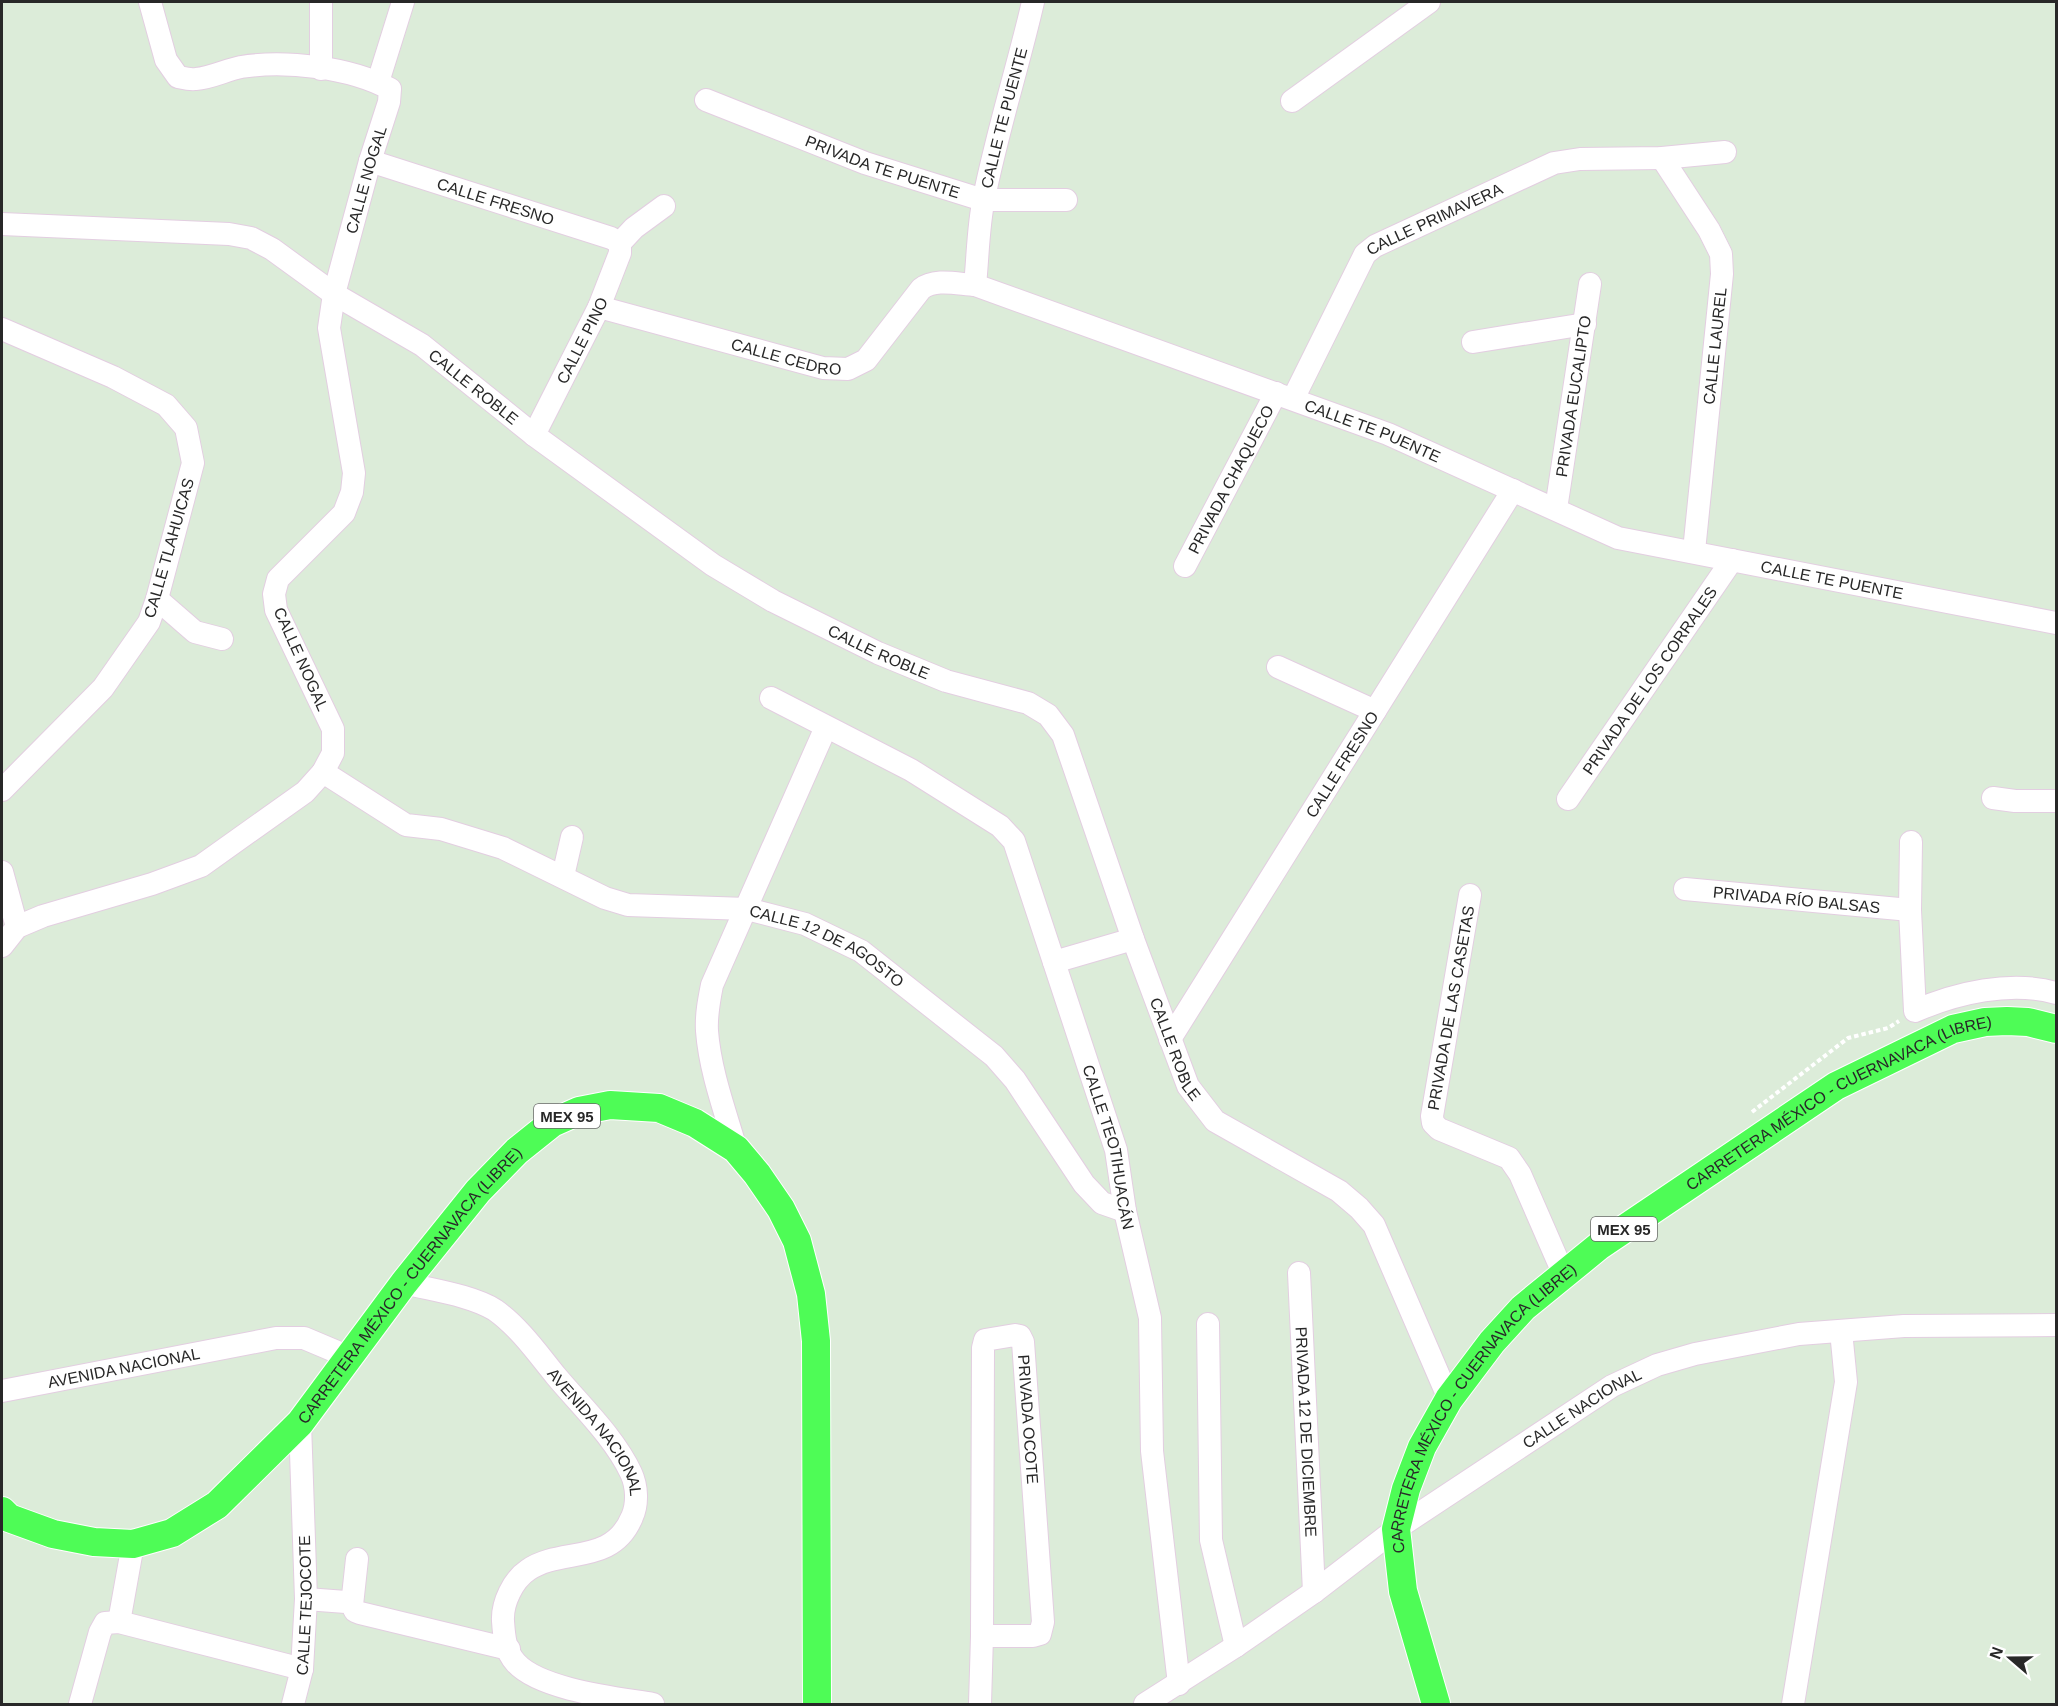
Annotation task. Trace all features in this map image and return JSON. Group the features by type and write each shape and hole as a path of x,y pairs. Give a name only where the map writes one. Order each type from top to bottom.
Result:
{"main road":[{"name":"CARRETERA MÉXICO - CUERNAVACA (LIBRE)","path":"1436,1704 1402,1590 1396,1529 1413,1468 1449,1399 1492,1342 1524,1308 1599,1246 1836,1086 1953,1029 1985,1022 2007,1021 2028,1022 2056,1029"},
{"name":"CARRETERA MÉXICO - CUERNAVACA (LIBRE)","path":"2,1511 9,1518 54,1534 94,1542 133,1544 172,1533 217,1505 300,1423 404,1283 478,1191 517,1151 552,1123 579,1111 610,1105 659,1108 695,1123 736,1149 757,1174 781,1209 797,1241 812,1294 816,1341 818,1704"}],"street":[{"path":"150,2 166,60 178,77 195,80 240,67 285,64 321,69 384,86"},
{"path":"321,2 321,69"},
{"name":"CALLE NOGAL","path":"16,927 43,916 152,884 201,866 305,792 323,772 333,753 333,729 276,610 274,594 278,579 344,513 352,492 354,473 329,328 334,294 370,161 389,102 384,86 403,2"},
{"name":"CALLE TE PUENTE","path":"1033,2 983,200 975,285 1388,434 1618,538 2056,623"},
{"path":"1292,101 1429,2"},
{"name":"PRIVADA TE PUENTE","path":"706,100 865,163 983,200 1066,201"},
{"name":"CALLE PRIMAVERA","path":"1284,396 1369,249 1554,163 1580,159 1662,158 1725,152"},
{"name":"CALLE LAUREL","path":"1662,158 1709,230 1721,254 1722,274 1694,551"},
{"name":"CALLE FRESNO","path":"370,161 620,243"},
{"path":"620,243 634,228 664,206"},
{"name":"CALLE ROBLE","path":"2,224 217,233 251,238 272,249 334,294 422,345 534,435 713,565 773,601 878,653 946,681 1028,703 1048,715 1064,735 1133,939 1188,1086 1215,1121 1340,1191 1359,1208 1374,1226 1449,1399"},
{"name":"CALLE PINO","path":"534,435 599,307 620,253 620,243"},
{"name":"CALLE CEDRO","path":"599,307 823,368 848,369 866,360 927,285 934,282 975,285"},
{"name":"PRIVADA EUCALIPTO","path":"1556,509 1590,284"},
{"path":"1473,342 1585,324"},
{"name":"CALLE TLAHUICAS","path":"2,329 113,377 166,405 186,428 193,463 149,622 103,688 2,790"},
{"name":"PRIVADA CHAQUECO","path":"1185,566 1284,396"},
{"name":"CALLE FRESNO","path":"1170,1039 1514,490"},
{"name":"PRIVADA DE LOS CORRALES","path":"1568,799 1732,560"},
{"path":"157,599 195,632 222,639"},
{"path":"1278,667 1375,711"},
{"name":"CALLE TEOTIHUACÁN","path":"771,698 910,770 1000,826 1014,841 1116,1150 1125,1211 1150,1318 1152,1451 1179,1684"},
{"path":"736,1149 716,1079 707,1032 712,985 826,727"},
{"name":"CALLE 12 DE AGOSTO","path":"323,772 406,825 441,829 503,848 605,898 628,905 747,909 804,924 861,951 994,1056 1016,1080 1084,1184 1102,1203 1125,1211"},
{"path":"1993,798 2015,801 2056,801"},
{"path":"562,876 572,837"},
{"path":"1911,842 1910,910 1914,1011 1934,1003 1979,992 2027,989 2056,993"},
{"path":"2,872 16,927 2,946"},
{"name":"PRIVADA RÍO BALSAS","path":"1685,889 1910,910"},
{"name":"PRIVADA DE LAS CASETAS","path":"1470,895 1432,1116 1433,1123 1439,1129 1509,1158 1520,1174 1564,1275"},
{"path":"1054,962 1133,939"},
{"name":"PRIVADA 12 DE DICIEMBRE","path":"1299,1272 1314,1592"},
{"name":"AVENIDA NACIONAL","path":"404,1283 477,1301 495,1311 520,1334 616,1447 632,1475 637,1498 632,1518 619,1537 594,1552 545,1562 527,1570 512,1587 502,1612 504,1642 516,1663 538,1677 567,1688 653,1704"},
{"path":"1208,1324 1211,1540 1236,1646"},
{"name":"CALLE NACIONAL","path":"1179,1684 1314,1592 1396,1529 1612,1386 1635,1374 1695,1354 1799,1334 1904,1326 2056,1325"},
{"path":"1793,1704 1846,1382 1841,1331"},
{"name":"PRIVADA OCOTE","path":"980,1704 984,1348 985,1340 1015,1335 1020,1336 1023,1342 1043,1622 1040,1634 1033,1636 982,1636"},
{"name":"AVENIDA NACIONAL","path":"2,1391 283,1337 304,1338 349,1357"},
{"name":"CALLE TEJOCOTE","path":"112,1622 302,1669 306,1599 300,1423"},
{"path":"80,1704 100,1632 112,1622 133,1544"},
{"path":"357,1559 352,1605 355,1611 509,1649"},
{"path":"306,1599 346,1602 352,1605"},
{"path":"292,1704 302,1669"},
{"path":"1145,1704 1179,1684"}]}
